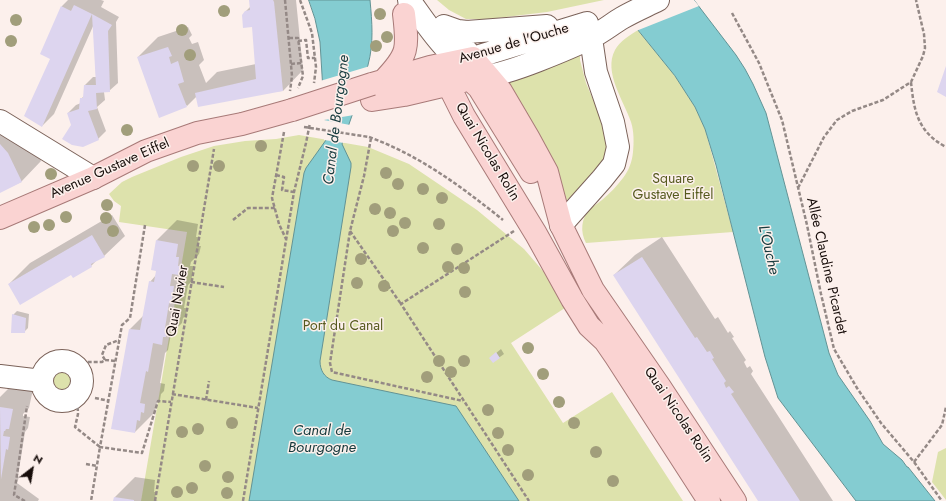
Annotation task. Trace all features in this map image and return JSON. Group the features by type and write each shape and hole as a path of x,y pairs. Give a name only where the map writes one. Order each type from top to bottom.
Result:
{"main road":[{"path":"376,88 393,71 407,45 407,3"},
{"path":"455,67 451,68 480,78"},
{"name":"Quai Nicolas Rolin","path":"455,67 480,78 479,88 514,143 561,225 593,290 660,387 735,501"},
{"name":"Quai Nicolas Rolin","path":"455,67 464,116 536,234 576,305 590,326 605,341 616,357 709,501"},
{"name":"Avenue Gustave Eiffel","path":"0,218 93,178 146,150 197,133 242,124 295,118 376,88 404,95 455,67"},
{"path":"576,305 593,290"}],"street":[{"name":"Avenue de l'Ouche","path":"455,67 589,30 624,17 658,0"},
{"name":"Quai Nicolas Rolin","path":"407,3 426,8 444,26 455,67"},
{"name":"Quai Nicolas Rolin","path":"407,3 455,67"},
{"name":"Avenue de l'Ouche","path":"444,26 458,31 467,32 589,30"},
{"name":"Avenue de l'Ouche","path":"480,78 506,72 561,51 589,30"},
{"path":"561,225 614,164 618,147 613,122 596,72 589,30"},
{"path":"0,121 93,178"},
{"path":"63,360 75,365 79,370 83,383 81,389 86,396 58,401 52,399 43,388 43,375 50,364 63,360"},
{"path":"0,376 42,381"}],"path":[{"path":"243,501 294,192 306,143 295,118 285,0"},
{"path":"300,0 312,33 316,67 314,90"},
{"path":"916,0 924,34 925,48 911,82 913,103 916,115 922,127 934,141 946,148"},
{"name":"Allée Claudine Picardet","path":"732,13 759,63 782,120 834,349 857,388 881,422 914,462 942,501"},
{"path":"289,38 306,40 308,58 315,58"},
{"path":"286,240 279,224 272,198 276,175 295,118 303,76 298,40"},
{"path":"291,64 301,63"},
{"path":"798,189 824,137 837,120 852,111 883,100 911,82"},
{"path":"295,118 370,138 398,149 414,157 475,198 504,221"},
{"name":"Quai Navier","path":"155,501 218,129"},
{"path":"370,138 364,176 350,231 330,363 332,372 463,401"},
{"path":"276,175 284,177 282,190 294,192"},
{"path":"233,220 248,208 275,208"},
{"path":"91,501 122,326 130,318 145,225"},
{"path":"401,304 516,230 510,225"},
{"path":"350,231 401,304 529,501"},
{"path":"191,282 224,287"},
{"path":"105,360 102,356 106,345 120,339"},
{"path":"79,370 87,362 102,362 105,360 116,361"},
{"path":"206,400 209,381"},
{"path":"172,394 258,408"},
{"path":"109,401 86,396 78,414 75,427 100,447 142,453 158,401 171,402"},
{"path":"26,501 14,495 27,406"},
{"path":"914,462 942,425 946,407"},
{"path":"86,464 97,466"}],"green space":[{"path":"437,0 604,0 547,12 489,19 466,19 449,10"},
{"name":"Square Gustave Eiffel","path":"638,30 675,76 695,107 705,129 733,232 586,243 584,239 582,225 587,213 621,181 629,169 632,159 634,141 632,126 616,86 611,68 612,59 617,47 625,38"},
{"path":"580,55 586,83 609,140 603,165 566,201 507,87 509,81"},
{"name":"Port du Canal","path":"299,135 368,147 409,164 477,210 524,249 549,278 568,306 511,343 563,423 612,392 683,501 141,501 187,232 119,222 121,206 114,201 109,194 122,182 132,177 181,157 214,146"},
{"path":"63,368 72,372 76,381 72,390 63,394 54,390 50,381 54,372"},
{"path":"946,448 946,500 932,482 938,452"}],"water":[{"name":"Canal de Bourgogne","path":"309,0 370,0 372,24 372,41 368,65 342,144 351,163 351,167 320,361 322,370 327,377 332,380 456,406 519,501 249,501 304,173 326,140 320,42"},
{"name":"L'Ouche","path":"614,0 694,0 745,69 766,113 829,353 838,375 870,421 883,444 902,460 935,501 856,501 778,398 765,357 716,165 705,129 695,107 675,76"}],"pier":[{"path":"612,0 694,0 699,6 636,31"},
{"path":"370,66 354,115 324,120 350,125 344,143 324,140 320,81"}],"building":[{"path":"249,0 273,0 274,2 283,91 198,107 195,93 256,79 252,27 243,28 242,15 245,11 250,10"},
{"path":"74,5 92,14 42,127 24,116 50,59 40,54 61,6 71,11"},
{"path":"92,14 112,25 108,31 110,92 96,93 97,109 88,111 99,140 83,147 72,145 62,139 71,125 67,113 79,109 80,98 83,98 84,85 96,85"},
{"path":"168,47 172,56 169,57 171,64 178,61 184,82 178,84 187,107 159,118 137,57"},
{"path":"946,66 946,97 937,92"},
{"path":"0,144 8,153 22,182 0,193"},
{"path":"92,235 105,257 91,264 92,267 73,278 71,275 20,305 8,284"},
{"path":"156,240 178,244 176,257 179,257 178,266 181,266 179,275 172,274 170,286 174,286 171,304 169,303 165,328 167,328 166,337 163,337 162,345 153,343 148,372 146,371 140,403 145,404 144,413 141,412 140,421 137,420 135,433 111,429 129,329 140,330 149,281 154,282 156,271 151,270"},
{"path":"642,257 695,338 697,337 707,352 710,351 714,358 712,359 726,381 724,383 726,388 729,386 734,392 731,394 800,501 758,501 613,275"},
{"path":"12,314 26,318 25,333 11,333"},
{"path":"496,352 500,358 493,363 489,358"},
{"path":"0,407 13,409 9,429 4,431 3,436 10,437 8,450 6,449 1,479"},
{"path":"114,497 134,500 134,501 113,501"}]}
